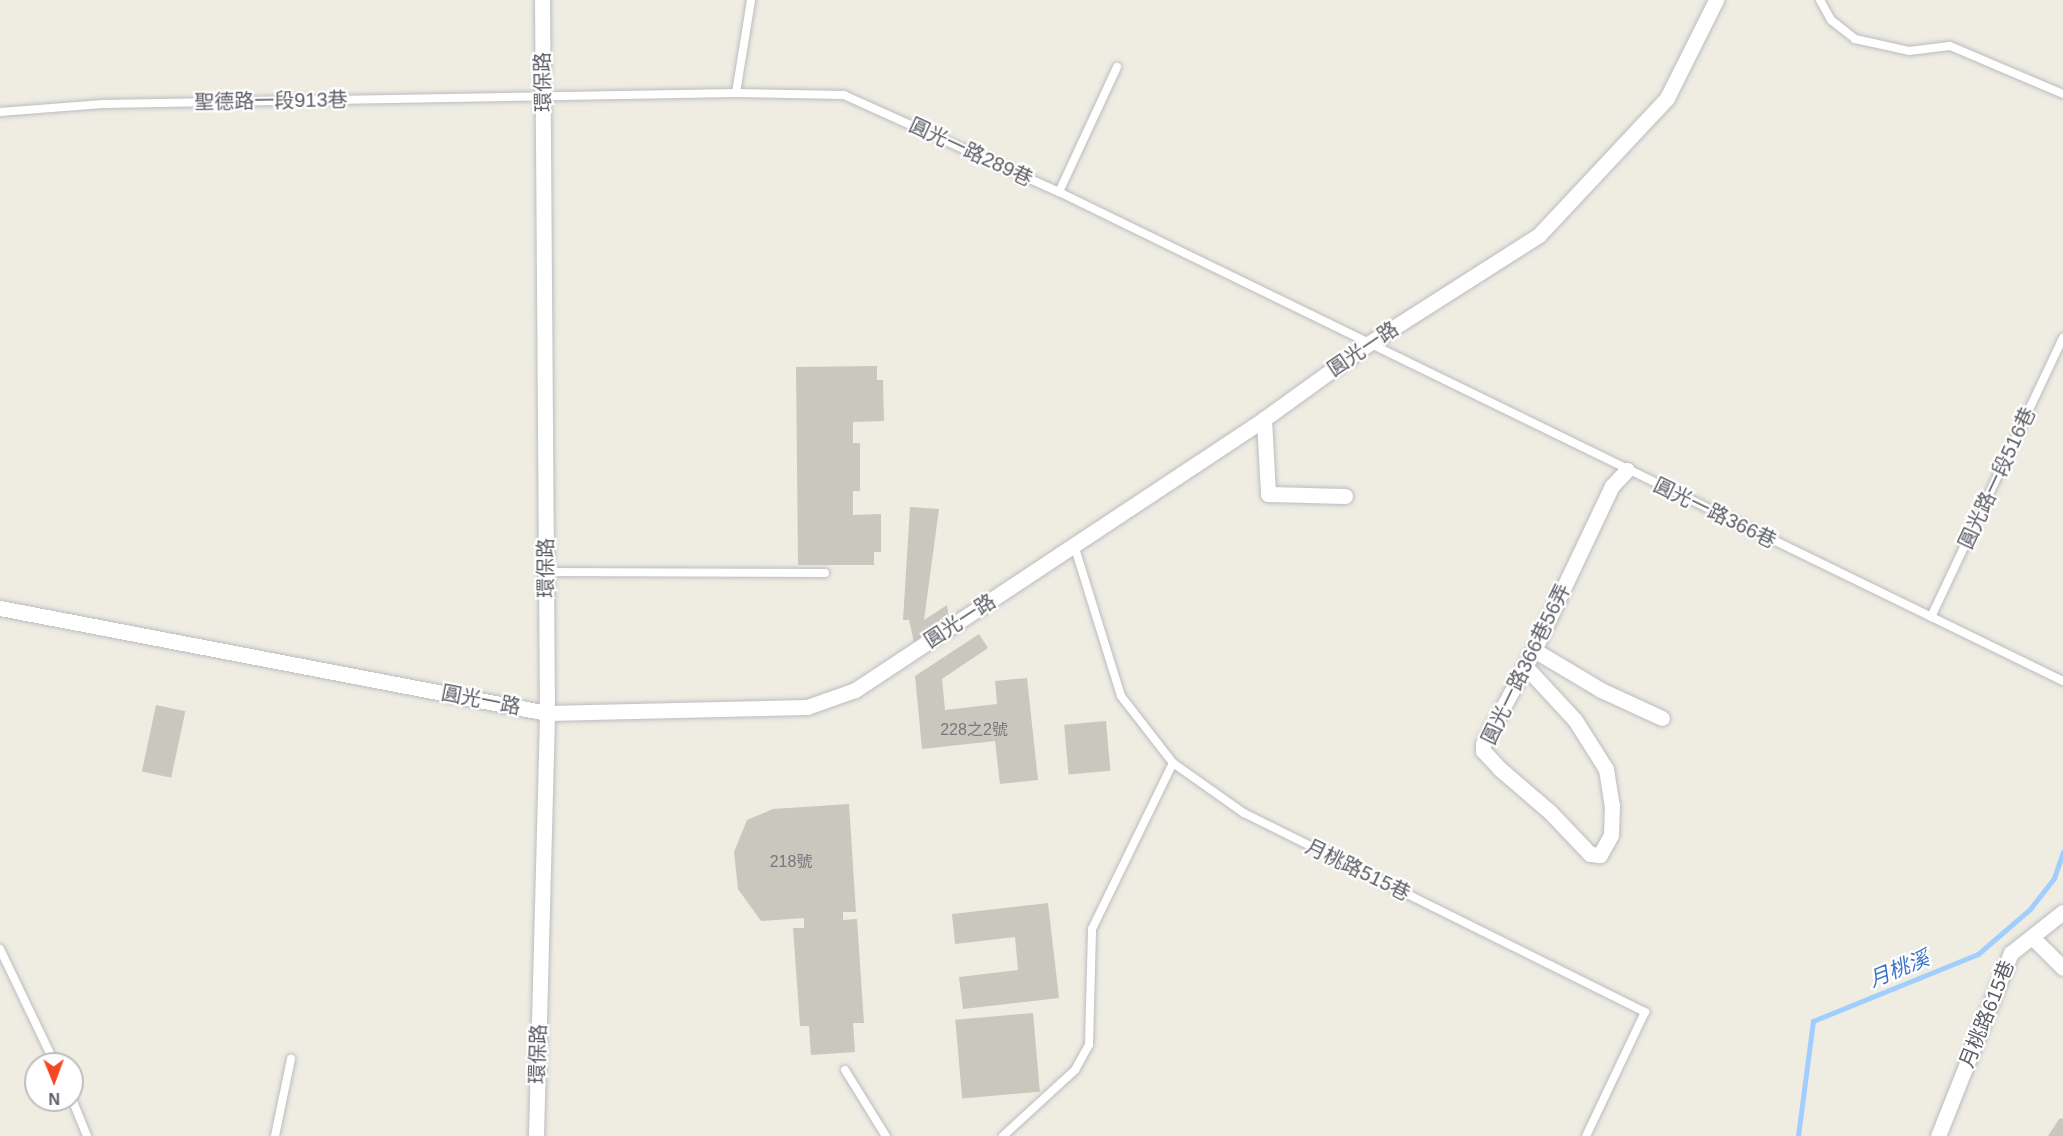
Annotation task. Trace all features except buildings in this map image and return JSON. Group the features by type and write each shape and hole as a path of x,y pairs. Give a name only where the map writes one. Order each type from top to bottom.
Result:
{"street":[{"name":"環保路","path":"536,1136 547,713 542,0"},
{"name":"圓光一路","path":"0,609 547,713 807,707 855,690 1264,418 1368,344 1539,235 1667,98 1716,0"},
{"path":"1264,418 1269,494 1345,496"},
{"name":"圓光一路366巷56弄","path":"1525,666 1575,720 1606,769 1612,805 1611,835 1600,855 1590,854 1483,751 1491,726 1534,650 1612,486 1627,470"},
{"path":"1534,650 1601,690 1662,717"},
{"name":"月桃路615巷","path":"1938,1136 2011,953 2033,938 2063,912"},
{"path":"2033,938 2063,968"}],"lane":[{"path":"736,93 751,0"},
{"path":"1820,0 1831,20 1855,39 1909,51 1950,46 2063,94"},
{"path":"1059,192 1117,67"},
{"name":"圓光一路289巷","path":"543,96 736,93 844,95 1059,192 1368,344"},
{"name":"聖德路一段913巷","path":"0,112 103,104 543,96"},
{"name":"圓光路一段516巷","path":"1931,617 2063,338"},
{"name":"圓光一路366巷","path":"1368,344 2063,681"},
{"name":"月桃路515巷","path":"1074,545 1121,696 1173,763 1244,813 1645,1012 1586,1136"},
{"path":"546,572 825,573"},
{"path":"1003,1136 1075,1070 1089,1046 1092,929 1173,763"},
{"path":"0,949 49,1052"},
{"path":"275,1136 291,1059"},
{"path":"845,1070 886,1136"},
{"path":"77,1112 87,1136"}],"waterway":[{"name":"月桃溪","path":"1798,1136 1813,1021 1978,954 2030,909 2054,878 2063,852"}]}
